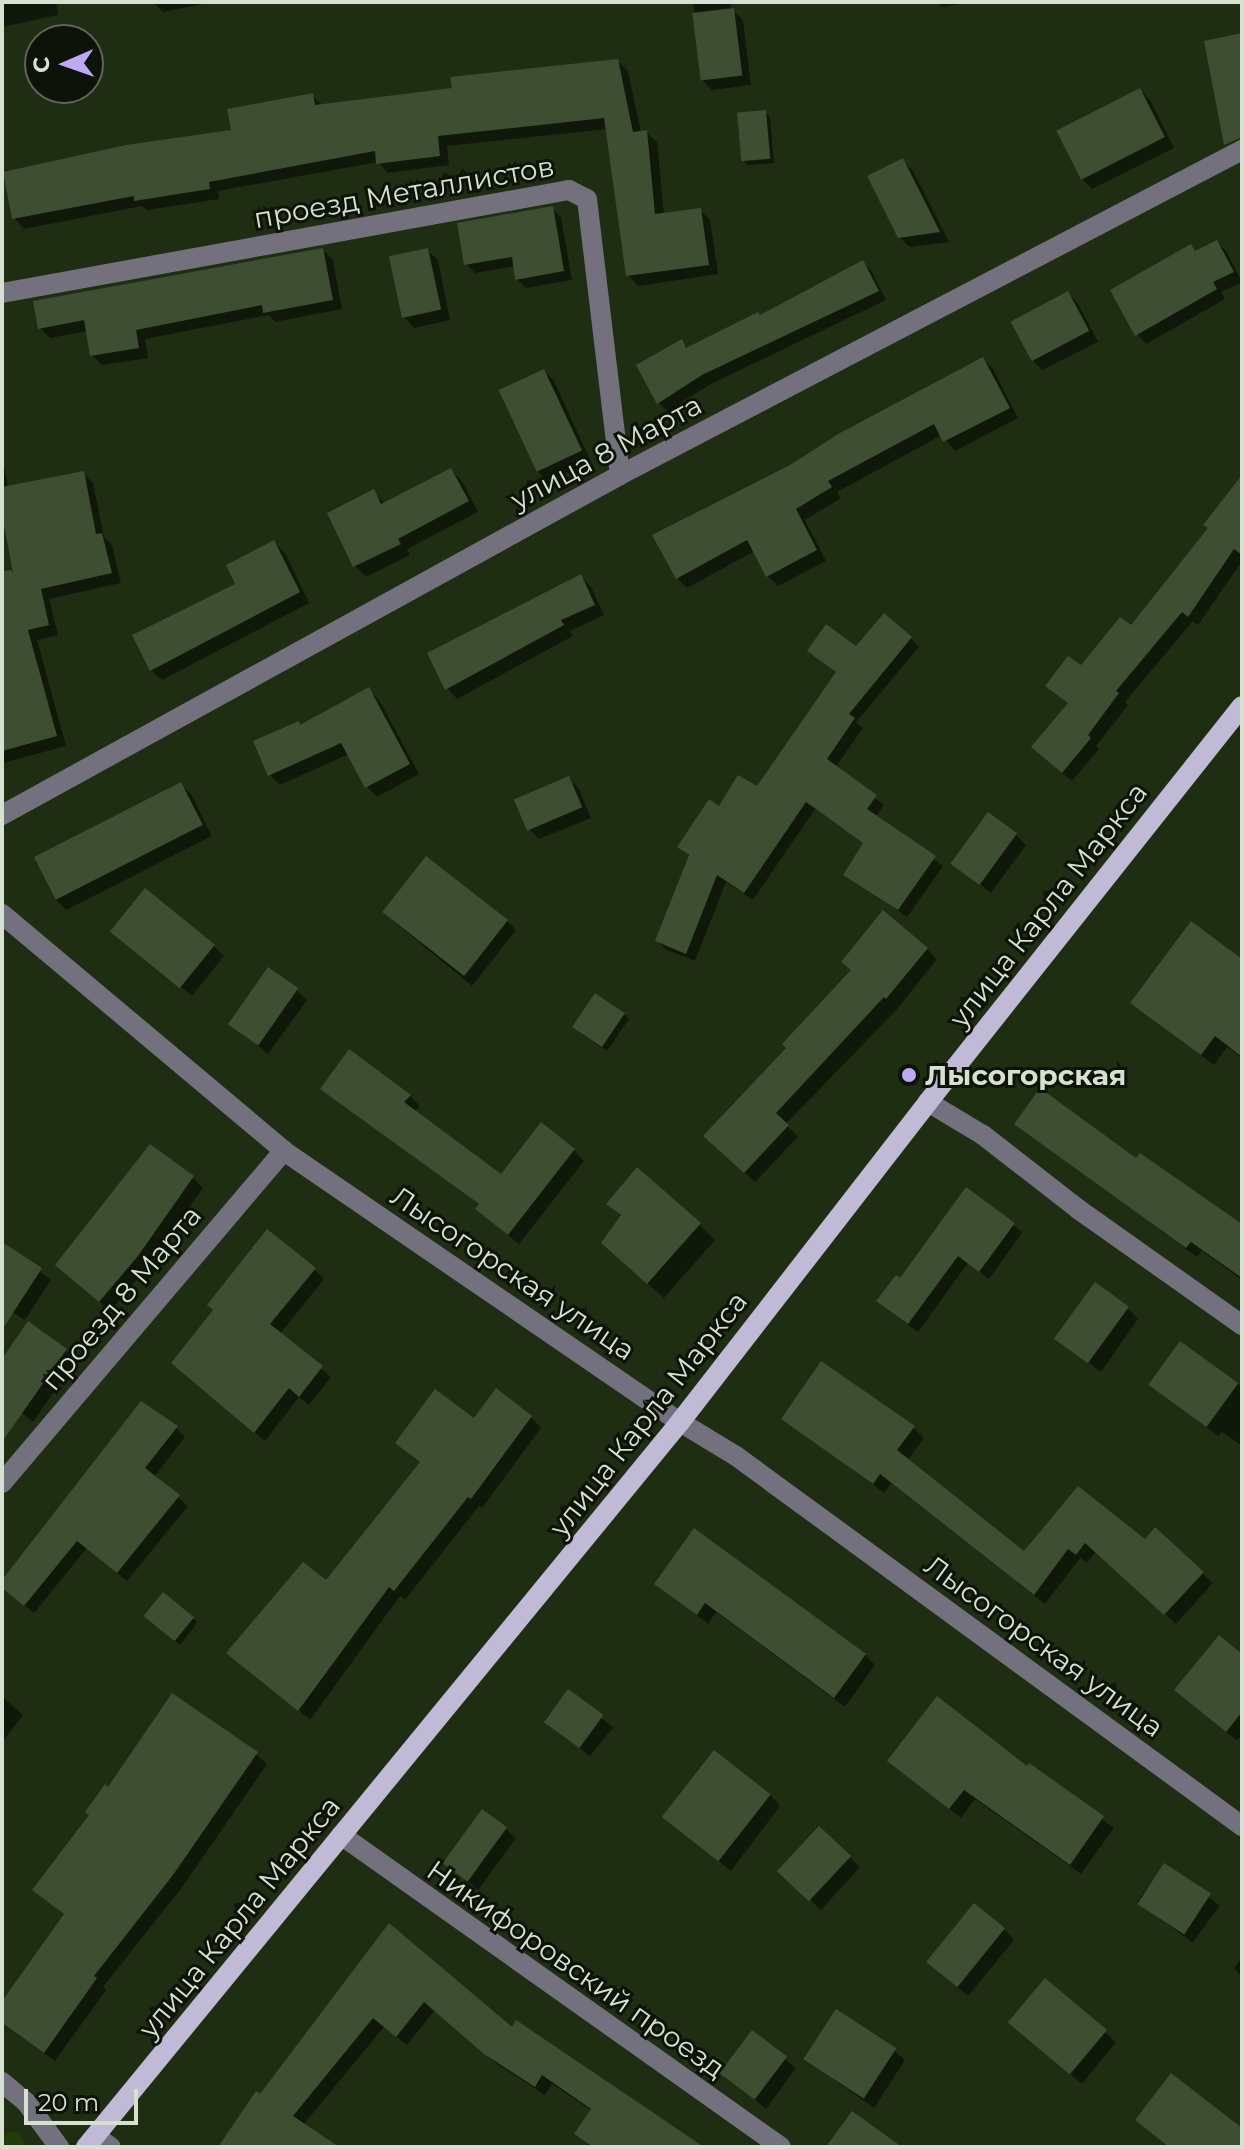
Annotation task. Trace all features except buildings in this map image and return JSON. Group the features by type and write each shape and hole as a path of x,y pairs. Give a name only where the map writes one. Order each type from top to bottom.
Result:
{"main road":[{"name":"улица Карла Маркса","path":"98,2144 341,1835 680,1422 928,1102 1242,706"}],"street":[{"name":"улица 8 Марта","path":"2,815 620,475 1242,150"},
{"name":"проезд Металлистов","path":"2,293 569,190 587,199 620,475"},
{"name":"Лысогорская улица","path":"2,914 284,1151 680,1422 736,1456 1242,1826"},
{"path":"928,1102 983,1135 1078,1209 1242,1325"},
{"name":"проезд 8 Марта","path":"2,1483 284,1151"},
{"name":"Никифоровский проезд","path":"341,1835 781,2147"},
{"path":"2,2082 26,2102 59,2147"}],"green space":[{"path":"9,2132 20,2132 26,2147 2,2147 2,2138"}],"place":[{"name":"Лысогорская","path":"909,1075"}]}
